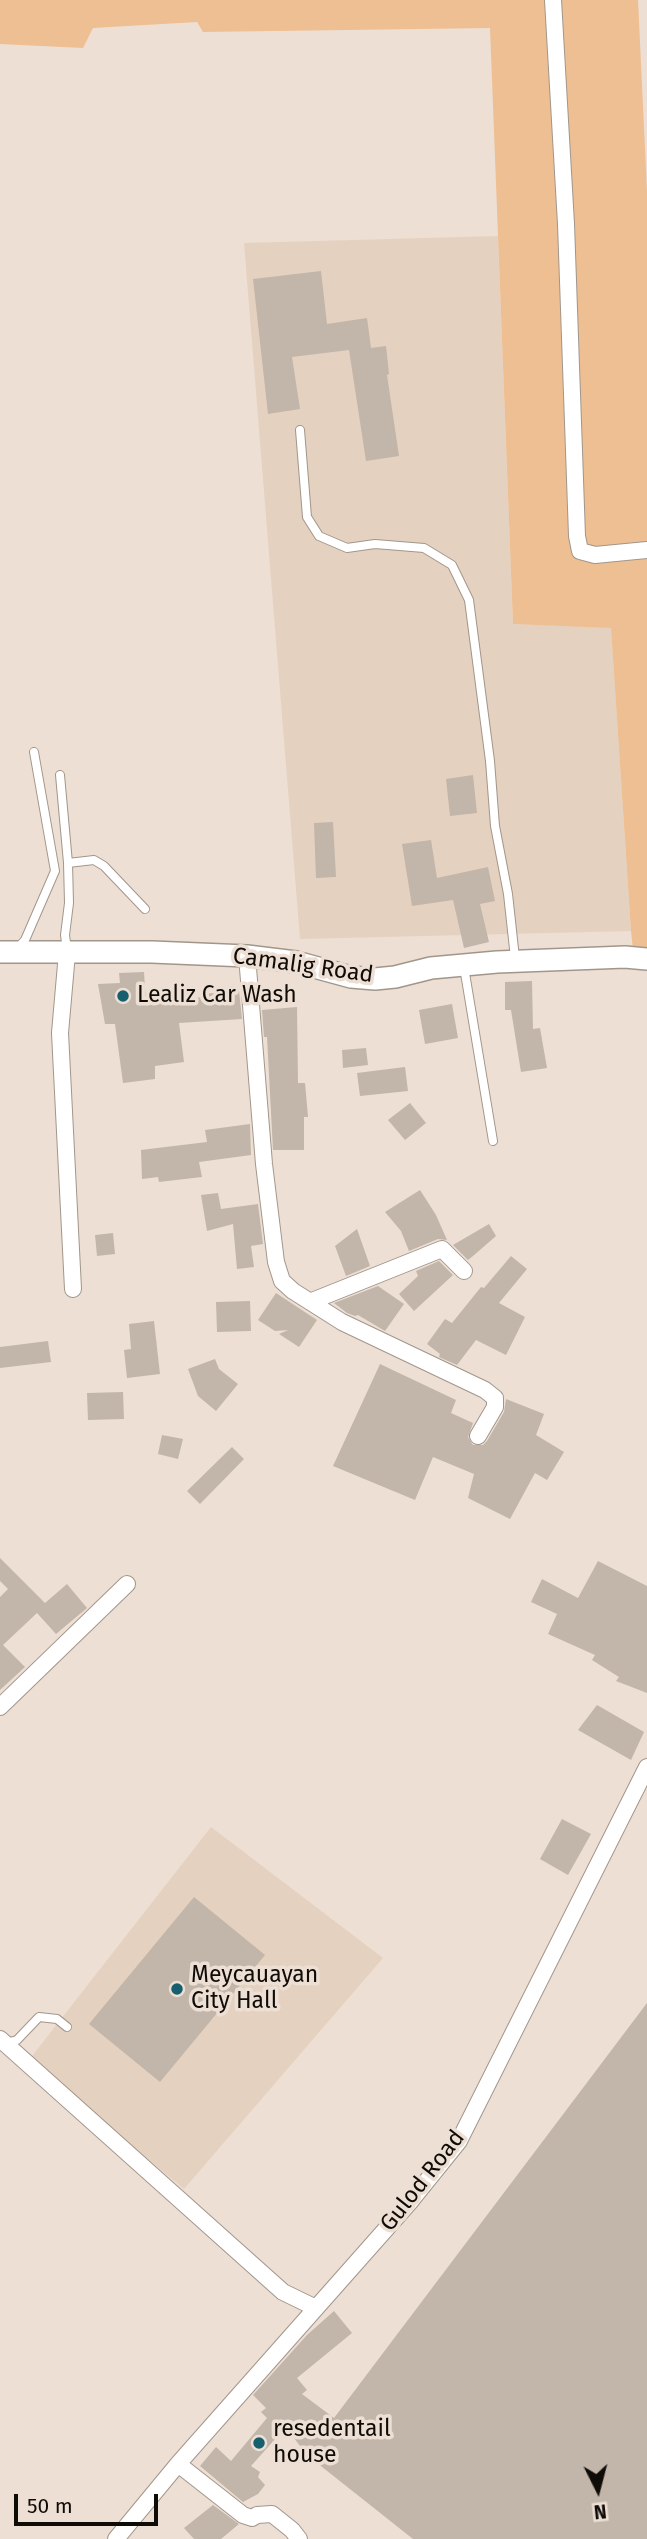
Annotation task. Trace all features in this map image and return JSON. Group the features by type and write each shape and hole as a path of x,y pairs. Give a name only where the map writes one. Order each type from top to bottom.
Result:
{"main road":[{"name":"Camalig Road","path":"6,953 152,952 247,956 296,962 351,977 375,979 395,978 431,968 464,964 625,957 647,959"}],"street":[{"path":"553,0 566,224 577,536 580,551 595,555 647,550"},
{"path":"67,953 60,1033 73,1289"},
{"path":"247,956 264,1164 276,1262 282,1280 293,1291 342,1322 485,1390 495,1398 495,1408 478,1436"},
{"path":"312,1301 442,1249 464,1271"},
{"path":"0,1707 127,1584"},
{"name":"Gulod Road","path":"116,2539 178,2464 409,2203 459,2141 647,1767"},
{"path":"3,2041 283,2292 316,2308"},
{"path":"178,2464 243,2515 252,2518 272,2514 292,2529 299,2539"}],"lane":[{"path":"300,430 307,517 319,536 348,548 375,544 424,548 452,565 470,600 490,761 495,826 508,894 515,961"},
{"path":"6,953 25,940 55,871 34,752"},
{"path":"60,775 68,863 69,903 65,935 67,953"},
{"path":"68,863 94,860 104,866 145,909"},
{"path":"464,964 493,1140"},
{"path":"3,2041 17,2040 39,2017 57,2019 67,2027"}],"shaded area":[{"path":"0,0 638,0 647,192 647,959 634,958 631,931 611,628 513,624 490,28 203,32 197,22 93,28 83,48 0,44"},
{"path":"498,236 513,624 611,627 631,931 300,939 244,243"},
{"path":"211,1827 383,1958 184,2189 29,2060"}],"building":[{"path":"321,271 327,324 367,318 371,348 386,346 387,375 399,456 366,461 349,350 292,357 300,409 268,414 253,279"},
{"path":"473,775 477,813 450,816 446,779"},
{"path":"333,822 336,877 316,878 314,823"},
{"path":"431,840 437,878 488,867 495,901 480,904 489,942 464,948 453,900 412,906 402,844"},
{"path":"144,972 146,1005 202,997 202,994 239,991 242,1019 179,1023 184,1062 155,1066 155,1079 123,1083 115,1024 105,1024 98,984 120,983 119,973"},
{"path":"532,981 533,1029 540,1028 547,1068 521,1072 511,1010 505,1010 505,982"},
{"path":"452,1004 458,1038 425,1044 419,1010"},
{"path":"297,1007 298,1083 305,1083 308,1117 304,1117 304,1150 273,1150 267,1037 264,1037 262,1010"},
{"path":"366,1048 368,1065 343,1068 342,1050"},
{"path":"405,1067 408,1091 360,1096 357,1073"},
{"path":"410,1103 426,1123 405,1140 388,1120"},
{"path":"250,1124 251,1155 199,1162 202,1177 159,1182 158,1177 142,1179 141,1150 207,1142 205,1130"},
{"path":"420,1190 436,1215 447,1240 438,1239 409,1251 401,1231 385,1212"},
{"path":"218,1193 221,1209 258,1204 263,1244 251,1246 254,1267 237,1269 233,1224 207,1231 201,1195"},
{"path":"489,1224 496,1236 468,1260 453,1245"},
{"path":"357,1229 370,1266 346,1276 335,1246"},
{"path":"113,1233 115,1254 97,1256 95,1235"},
{"path":"511,1256 527,1269 499,1303 525,1317 506,1355 476,1340 457,1365 439,1357 440,1354 427,1344 445,1319 452,1323"},
{"path":"439,1261 453,1275 414,1311 399,1294 418,1276 416,1271"},
{"path":"378,1286 404,1304 385,1331 358,1315 347,1313 334,1303"},
{"path":"276,1293 317,1320 299,1347 279,1334 288,1330 275,1331 258,1320"},
{"path":"250,1301 251,1331 217,1332 216,1302"},
{"path":"154,1321 160,1374 127,1378 124,1350 131,1349 129,1324"},
{"path":"48,1341 51,1362 0,1368 0,1347"},
{"path":"215,1359 219,1369 238,1384 216,1411 198,1396 188,1369"},
{"path":"380,1364 456,1400 451,1413 473,1423 468,1437 473,1445 483,1445 487,1441 504,1412 506,1399 544,1414 536,1435 564,1452 547,1480 535,1473 510,1519 468,1498 474,1474 433,1457 415,1500 333,1466"},
{"path":"123,1392 124,1419 88,1420 87,1393"},
{"path":"162,1435 183,1439 178,1459 158,1454"},
{"path":"232,1447 244,1459 200,1504 187,1491"},
{"path":"0,1558 45,1603 67,1584 87,1608 56,1634 37,1613 3,1645 25,1667 0,1690 0,1597 8,1589 0,1581"},
{"path":"598,1561 647,1586 647,1693 616,1681 619,1677 592,1660 595,1655 548,1634 557,1614 531,1602 542,1579 578,1598"},
{"path":"597,1705 644,1732 631,1760 578,1730"},
{"path":"562,1819 591,1834 568,1875 540,1859"},
{"name":"Meycauayan City Hall","path":"194,1897 265,1955 160,2082 89,2024"},
{"path":"647,2003 647,2539 413,2539 307,2455 287,2429 251,2466 260,2472 258,2477 265,2485 258,2494 243,2502 200,2466 216,2447 231,2461 267,2418 261,2412 266,2408 253,2395 307,2335 334,2311 352,2333 297,2378 307,2390 302,2394 334,2418"},
{"path":"213,2505 239,2524 221,2539 194,2539 184,2528"}],"place":[{"name":"Lealiz Car Wash","path":"123,996"},
{"name":"Meycauayan City Hall","path":"177,1989"},
{"name":"resedentail house","path":"259,2443"}]}
